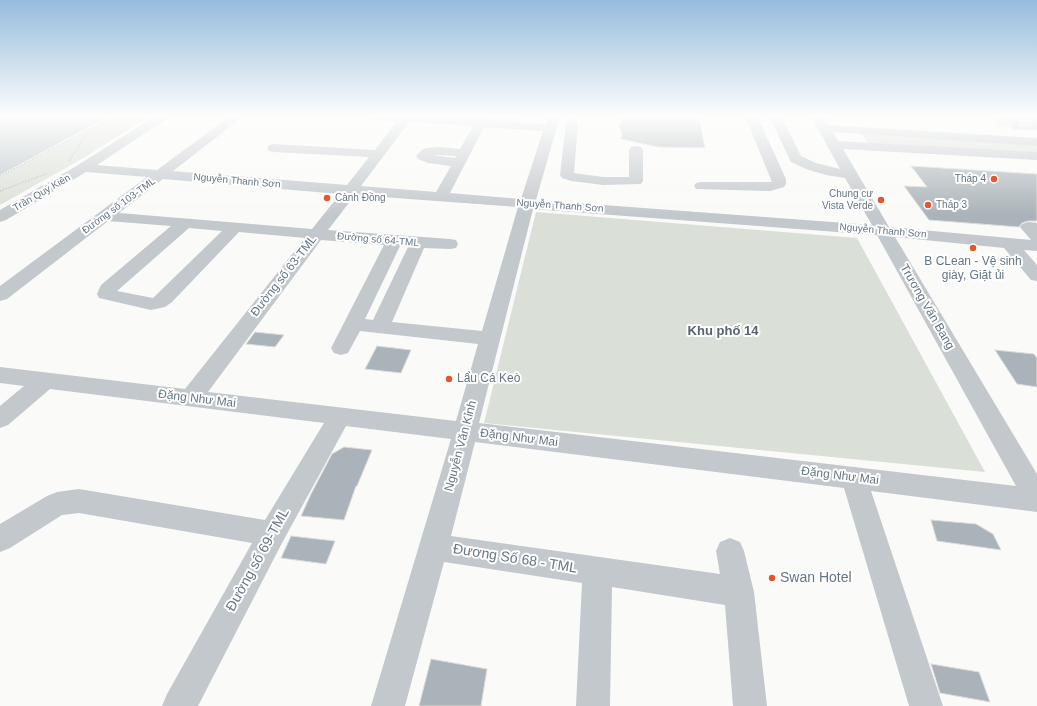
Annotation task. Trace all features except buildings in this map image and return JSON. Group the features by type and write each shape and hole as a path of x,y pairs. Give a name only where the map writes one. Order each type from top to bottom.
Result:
{"street":[{"name":"Trần Quý Kiên","path":"0,217 113,149"},
{"name":"Đường số 103-TML","path":"0,295 195,149"},
{"name":"Đường số 63-TML","path":"191,398 382,149"},
{"path":"441,197 467,149"},
{"name":"Nguyễn Văn Kỉnh","path":"388,706 434,547 464,431 527,203 549,149"},
{"path":"564,149 567,175 571,177 603,181 636,181 636,150"},
{"path":"701,186 770,187 779,184 779,179 766,149"},
{"path":"791,149 796,159 811,166 831,172 850,174"},
{"name":"Trương Văn Bang","path":"835,149 1037,499"},
{"path":"906,149 1037,156"},
{"path":"336,152 378,154"},
{"name":"Nguyễn Thanh Sơn","path":"83,168 350,190 765,221 1037,246"},
{"name":"Đường số 64-TML","path":"105,216 394,242 450,244"},
{"path":"185,224 108,289 106,294 151,304 162,301 234,228"},
{"path":"1037,228 1028,227 1037,237"},
{"path":"341,348 355,324 394,242"},
{"path":"380,326 418,243"},
{"path":"1009,243 1037,276"},
{"path":"355,324 490,339"},
{"name":"Đặng Như Mai","path":"0,375 1037,499"},
{"path":"0,419 46,380"},
{"name":"Đường số 69-TML","path":"179,706 272,534 340,416"},
{"path":"854,478 926,706"},
{"path":"0,539 57,504 79,501 272,534"},
{"name":"Đương Số 68 - TML","path":"434,547 739,592"},
{"path":"730,551 739,592 750,706"},
{"path":"595,706 596,571"}],"path":[{"path":"0,176 51,149"},
{"path":"65,167 77,149"},
{"path":"0,191 51,172"}],"shaded area":[{"path":"0,149 48,149 0,175"},
{"path":"51,149 98,149 0,205 0,176"},
{"path":"961,149 1037,149 1037,153"},
{"path":"536,212 857,238 985,472 484,423"}],"place":[{"name":"Tháp 4","path":"994,179"},
{"name":"Cành Đồng","path":"327,198"},
{"name":"Chung cư Vista Verde","path":"881,200"},
{"name":"Tháp 3","path":"928,205"},
{"name":"B CLean - Vệ sinh giày, Giặt ủi","path":"973,248"},
{"name":"Lẩu Cá Keò","path":"449,379"},
{"name":"Swan Hotel","path":"772,578"}],"district":[{"name":"Khu phố 14","path":"723,331"}]}
